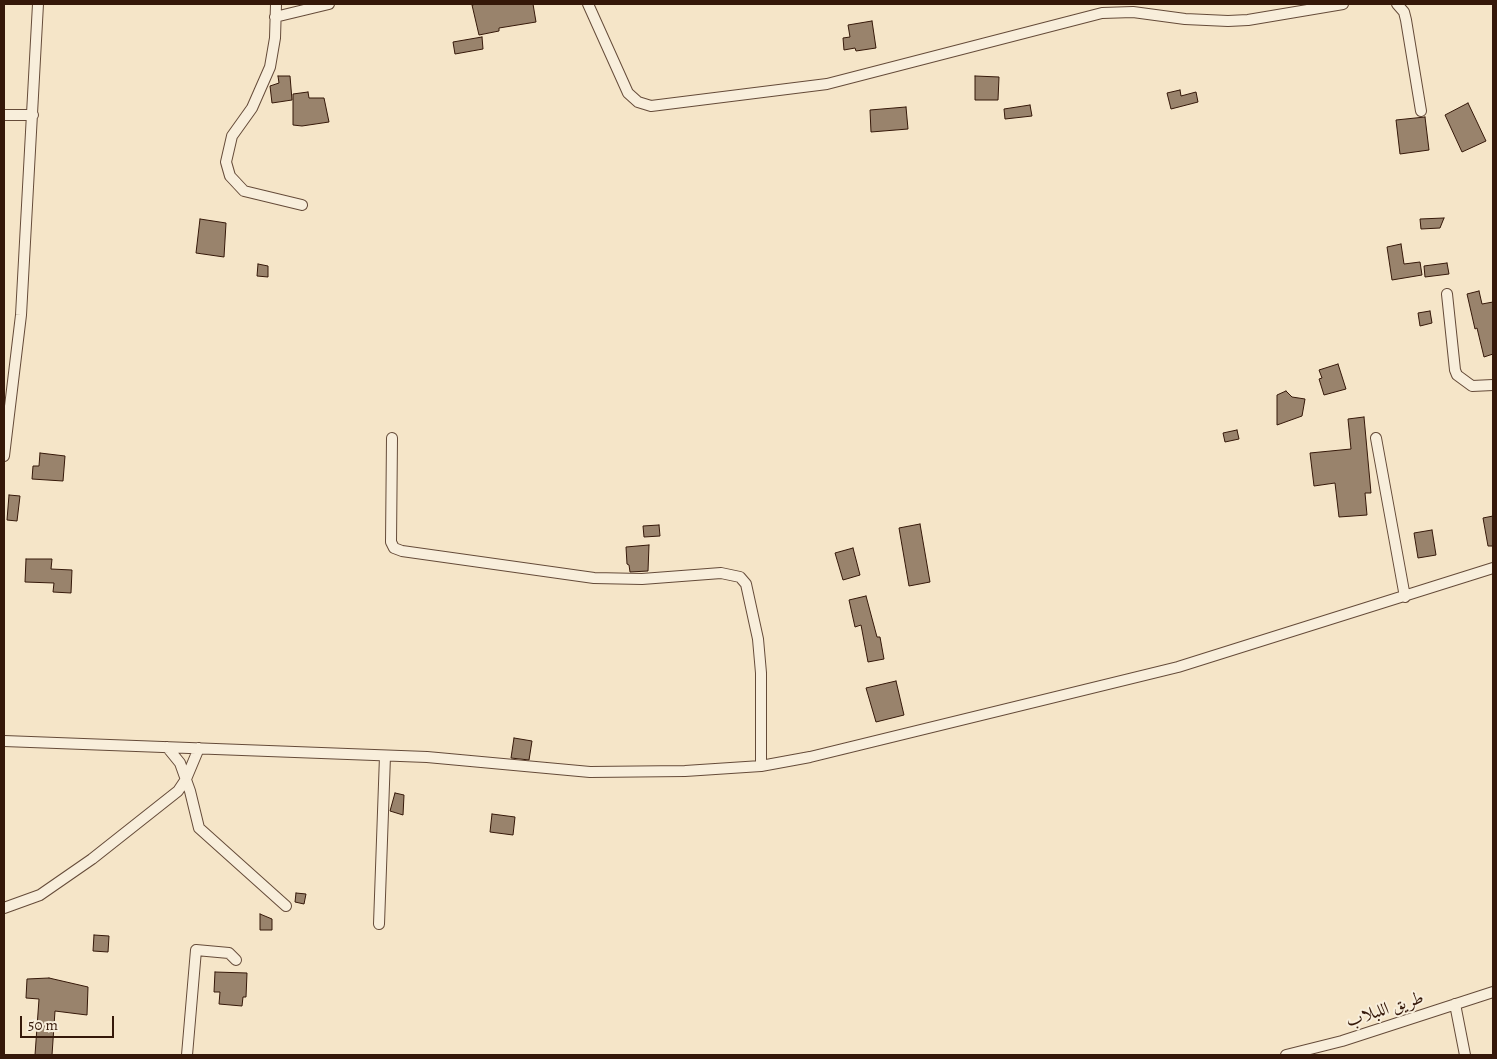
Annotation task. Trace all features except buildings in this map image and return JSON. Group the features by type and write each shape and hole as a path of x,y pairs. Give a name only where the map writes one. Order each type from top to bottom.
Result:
{"street":[{"path":"4,456 21,316 38,4"},
{"path":"276,4 273,52 265,81 252,108 232,136 226,162 230,176 244,191 302,205"},
{"path":"275,17 329,4"},
{"path":"588,4 628,93 638,102 651,106 827,84 1102,14 1133,12 1228,21 1248,20 1342,4"},
{"path":"1397,4 1404,12 1406,20 1421,111"},
{"path":"4,115 33,115"},
{"path":"1446,294 1457,376 1472,386 1493,385"},
{"path":"392,438 390,542 394,548 402,551 594,578 650,579 721,573 740,576 746,584 758,639 761,673 761,766"},
{"path":"1376,438 1405,597"},
{"path":"4,741 385,756 590,772 685,771 761,766 810,757 1178,667 1493,568"},
{"path":"166,747 180,764 199,828 286,906"},
{"path":"4,908 40,895 92,859 178,791 186,779 199,748"},
{"path":"379,924 385,756"},
{"path":"187,1055 196,950 230,953 236,960"},
{"name":"طريق اللبلاب","path":"1286,1055 1342,1041 1493,992"},
{"path":"1455,1004 1465,1055"}]}
